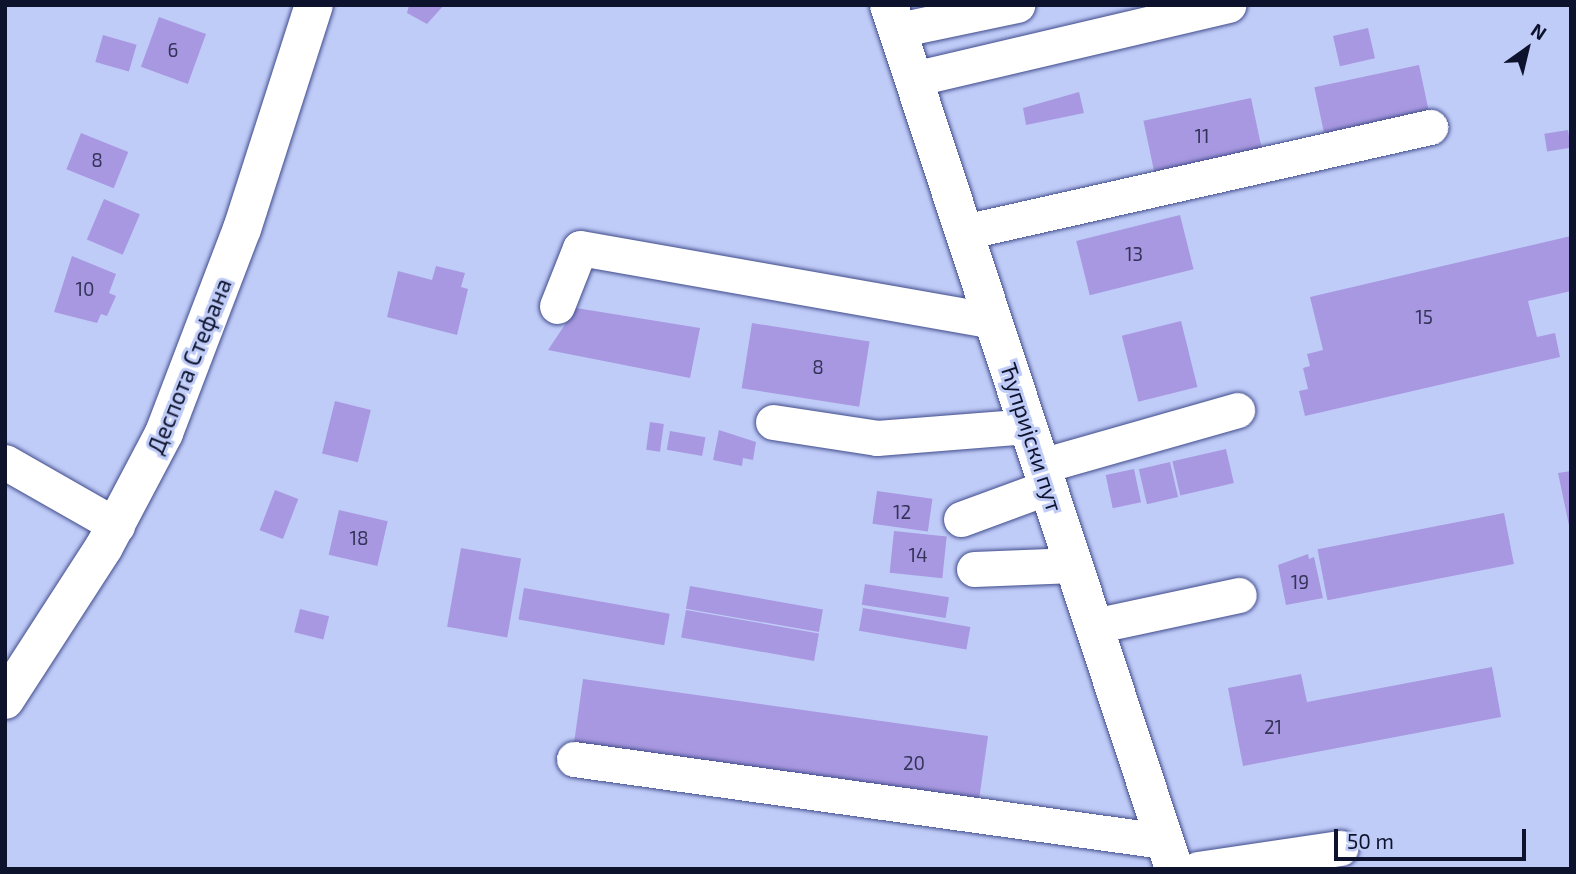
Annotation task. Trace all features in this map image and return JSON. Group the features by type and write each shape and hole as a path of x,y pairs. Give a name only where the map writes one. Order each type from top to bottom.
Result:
{"main road":[{"name":"Деспота Стефана","path":"5,699 117,526 164,433 210,316 314,5"},
{"name":"Ћупријски пут","path":"894,18 1169,855"}],"street":[{"path":"894,18 1017,5"},
{"path":"913,79 1228,5"},
{"path":"964,232 1430,127"},
{"path":"557,306 580,248 993,321"},
{"path":"961,519 1045,476 1237,411"},
{"path":"773,422 877,438 1028,426"},
{"path":"5,462 117,526"},
{"path":"974,569 1074,565"},
{"path":"1094,626 1239,595"},
{"path":"574,759 1169,855"},
{"path":"1198,869 1340,848"}],"building":[{"path":"409,5 444,5 427,24 407,13"},
{"path":"159,17 206,34 188,84 141,67"},
{"path":"1368,28 1375,58 1340,66 1333,36"},
{"path":"103,35 137,45 129,72 95,62"},
{"path":"1419,65 1429,113 1325,135 1314,87"},
{"path":"1079,92 1084,113 1026,125 1023,108"},
{"path":"1251,98 1262,152 1155,175 1143,121"},
{"path":"1568,130 1571,148 1547,152 1544,134"},
{"path":"81,133 128,152 114,188 66,169"},
{"path":"104,199 140,214 123,255 87,240"},
{"path":"1180,215 1194,269 1090,295 1076,241"},
{"path":"1571,236 1571,291 1528,301 1537,337 1555,333 1560,357 1305,416 1299,391 1308,389 1303,368 1310,366 1307,354 1323,350 1310,297"},
{"path":"72,256 116,274 109,293 116,296 107,316 101,314 97,323 54,312"},
{"path":"436,266 465,273 461,287 468,289 457,335 387,317 398,271 432,280"},
{"path":"576,308 700,328 690,378 548,350"},
{"path":"1181,321 1197,387 1138,402 1122,336"},
{"path":"752,323 870,342 859,407 742,388"},
{"path":"335,401 371,410 358,462 322,453"},
{"path":"650,422 664,424 660,452 646,450"},
{"path":"719,430 756,442 753,460 743,458 742,466 713,460"},
{"path":"670,431 705,437 702,456 667,450"},
{"path":"1226,449 1234,483 1180,495 1172,461"},
{"path":"1170,462 1178,497 1147,504 1139,469"},
{"path":"1134,469 1141,502 1113,508 1106,475"},
{"path":"1571,471 1571,530 1570,530 1558,473"},
{"path":"275,490 298,499 283,539 260,530"},
{"path":"877,491 932,499 928,531 872,524"},
{"path":"339,510 388,521 377,566 329,555"},
{"path":"1504,513 1514,564 1327,600 1317,549"},
{"path":"894,531 947,537 942,578 890,573"},
{"path":"461,548 521,559 507,637 447,627"},
{"path":"1308,554 1309,559 1314,557 1323,598 1286,605 1278,565"},
{"path":"865,584 949,597 946,618 862,605"},
{"path":"690,586 823,609 819,632 686,609"},
{"path":"524,588 670,614 664,645 518,620"},
{"path":"863,608 970,627 966,650 859,631"},
{"path":"300,609 329,616 323,640 294,632"},
{"path":"686,610 819,633 814,661 681,638"},
{"path":"1492,667 1501,717 1243,766 1228,688 1301,674 1307,702"},
{"path":"583,679 988,736 979,803 574,746"}]}
